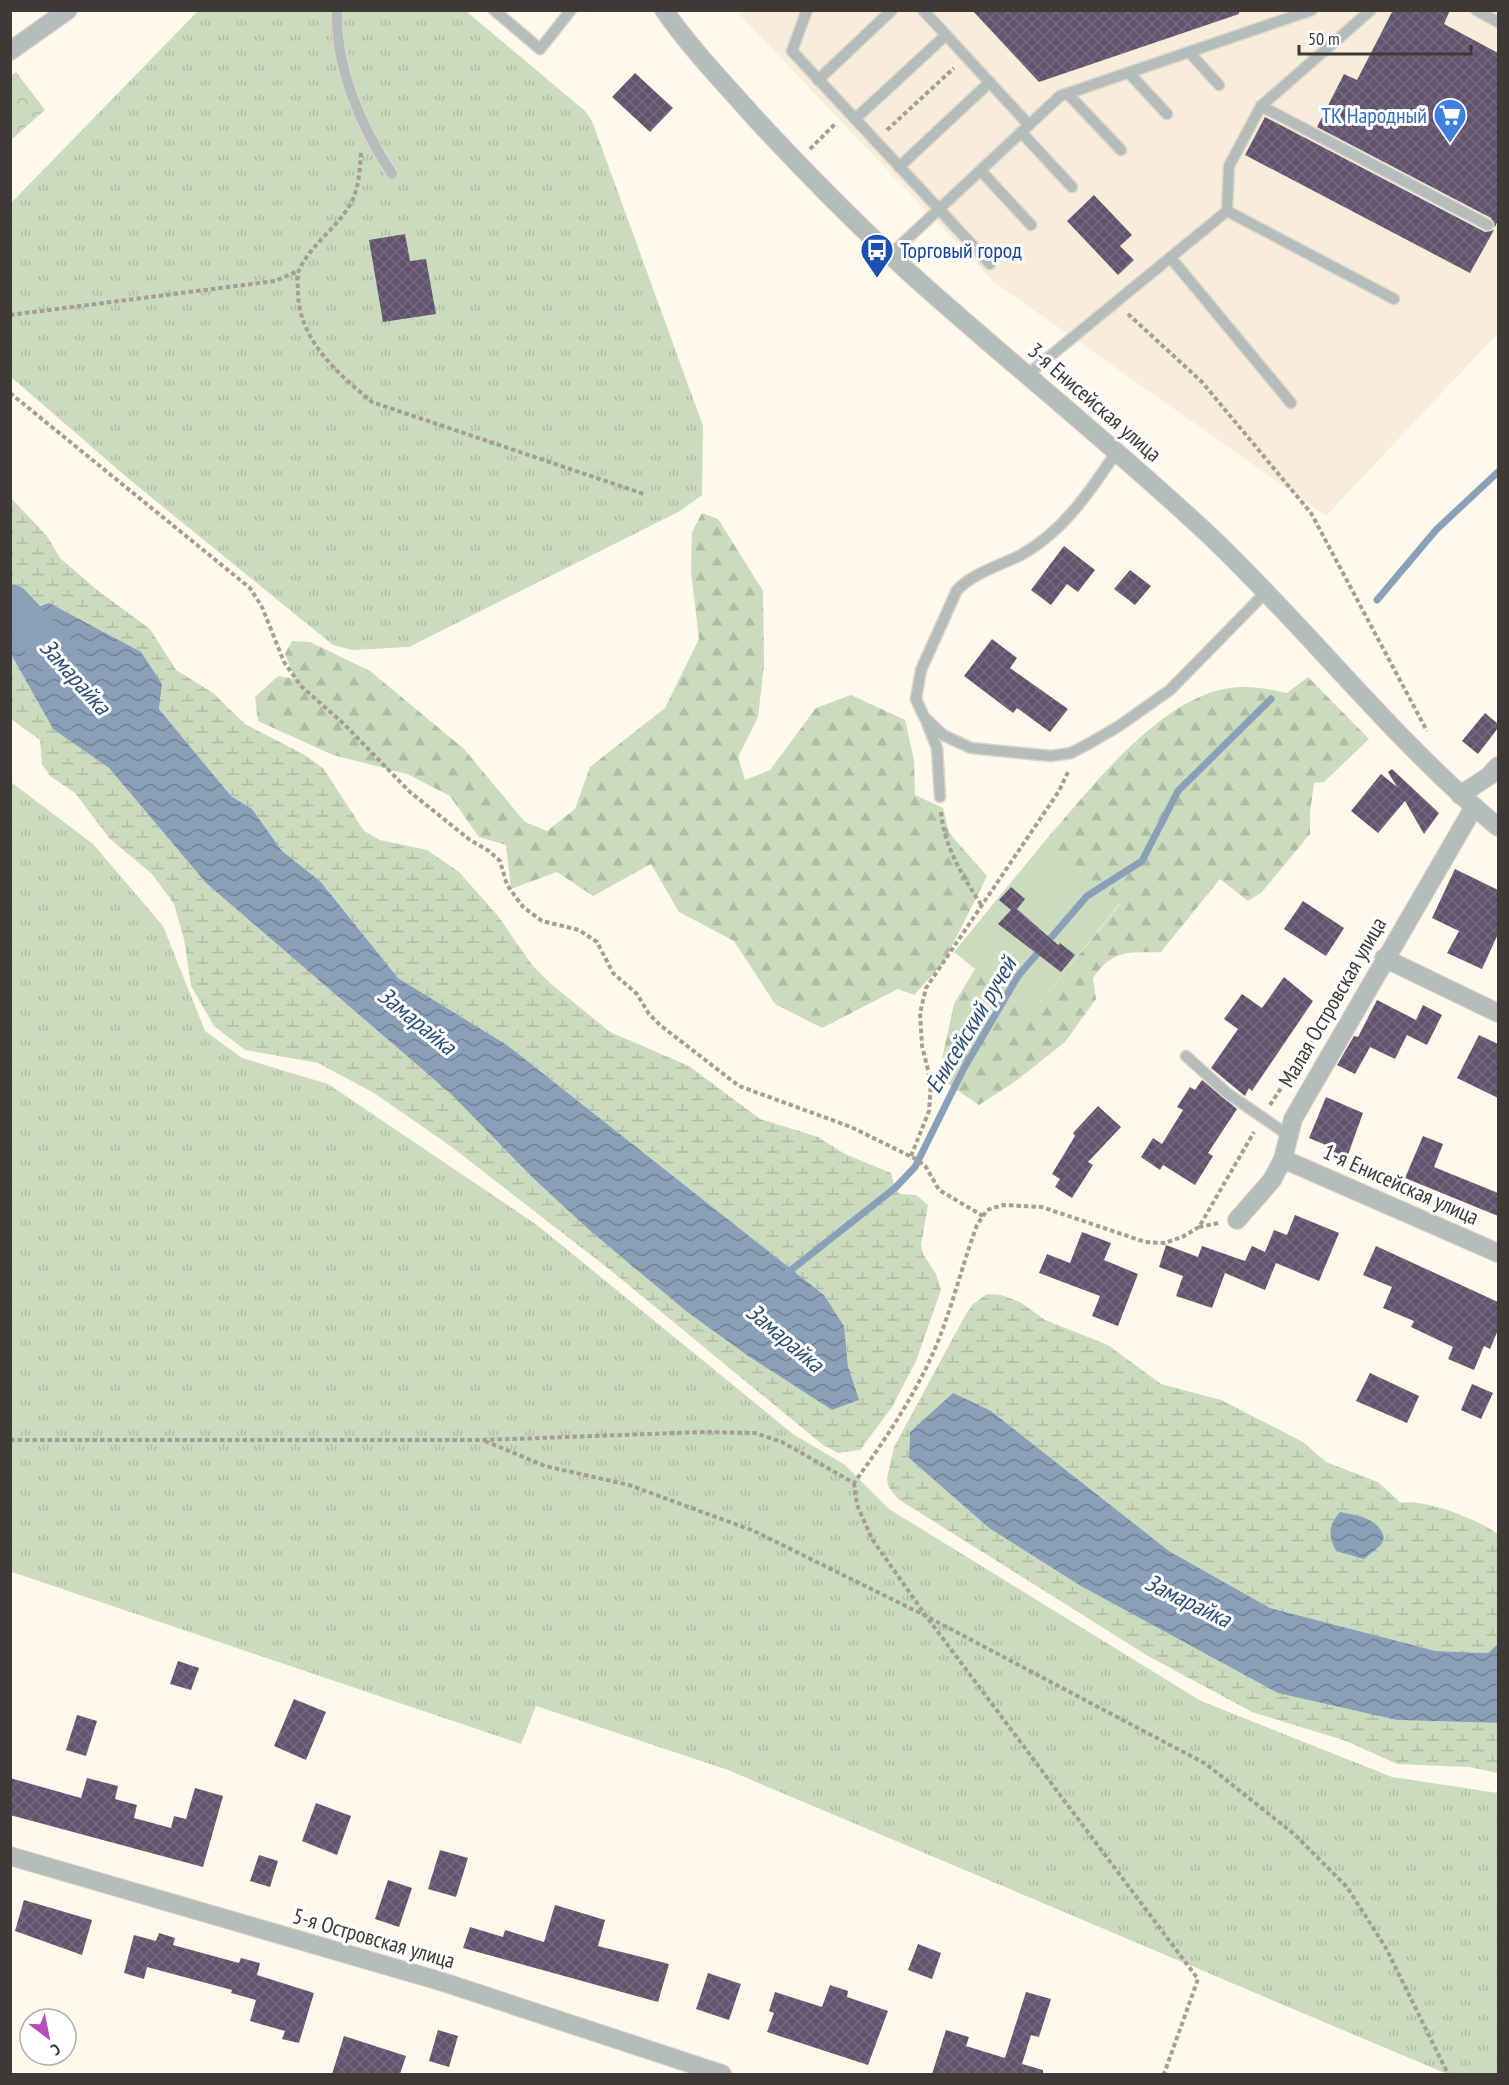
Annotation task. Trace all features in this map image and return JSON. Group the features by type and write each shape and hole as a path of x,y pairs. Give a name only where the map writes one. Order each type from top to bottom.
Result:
{"street":[{"path":"10,51 68,10"},
{"name":"3-я Енисейская улица","path":"669,12 701,58 772,136 891,254 1027,375 1117,451 1267,591 1467,801 1498,827"},
{"name":"Малая Островская улица","path":"1236,1220 1272,1180 1283,1159 1293,1119 1384,958 1467,801 1498,766"},
{"path":"1384,958 1498,1013"},
{"name":"1-я Енисейская улица","path":"1283,1159 1498,1253"},
{"name":"5-я Островская улица","path":"10,1856 443,1982 722,2074"}],"lane":[{"path":"337,10 336,32 343,64 363,123 392,174"},
{"path":"494,10 540,49 571,10"},
{"path":"807,10 792,51 990,264"},
{"path":"818,80 892,10"},
{"path":"923,10 990,82 1072,187"},
{"path":"891,254 1060,96 1312,10"},
{"path":"1027,375 1227,211 1229,166 1261,106 1371,10"},
{"path":"1476,10 1498,22"},
{"path":"855,119 946,35"},
{"path":"1189,52 1219,85"},
{"path":"1129,73 1167,114"},
{"path":"899,167 990,82"},
{"path":"1068,94 1121,150"},
{"path":"1261,106 1488,225"},
{"path":"981,171 1031,225"},
{"path":"1227,211 1394,299"},
{"path":"1170,258 1291,403"},
{"path":"940,797 937,748 916,699 921,670 957,590 966,581 1022,554 1052,532 1087,495 1117,451"},
{"path":"924,717 942,735 957,744 985,751 1051,756 1071,753 1119,726 1170,690 1267,591"},
{"path":"1186,1056 1261,1119 1288,1135"}],"path":[{"path":"363,123 359,177 353,199 315,245 298,271 298,303 314,345 341,377 372,402 644,494"},
{"path":"10,315 275,280 298,271"},
{"path":"1116,303 1202,382 1311,513 1431,739"},
{"path":"10,393 250,588 262,607 284,662 301,686 345,724 410,792 500,861 507,885 523,907 542,921 579,930 597,942 613,973 637,994 649,1014 660,1025 739,1086 851,1127 911,1156 926,1167 939,1190 983,1216"},
{"path":"911,1156 929,1111 931,1082 922,1046 920,1013 927,988 1059,791 1069,770 1090,743"},
{"path":"940,797 942,827 952,853 982,906"},
{"path":"1164,2074 1198,1979 926,1616 872,1539 857,1505 854,1483 926,1368 942,1330 977,1225 987,1210 1003,1205 1042,1208 1145,1242 1165,1243 1185,1236 1199,1227 1261,1119 1318,1032"},
{"path":"10,1440 483,1440 705,1432 755,1433 782,1442 835,1470 854,1483"},
{"path":"483,1440 545,1466 629,1485 754,1531 926,1616 1206,1764 1294,1834 1353,1895 1386,1948 1448,2074"}],"shaded area":[{"path":"741,10 1498,11 1498,333 1326,516 994,282 739,14"}],"green space":[{"path":"198,11 466,11 585,111 592,121 703,426 702,495 680,511 409,647 352,650 333,645 130,480 11,377 11,203"},
{"path":"16,72 45,110 11,140 11,76"},
{"path":"11,498 47,536 60,558 97,590 150,629 176,670 213,693 245,724 303,754 323,768 364,831 380,840 427,850 459,872 498,916 532,965 550,983 610,1032 689,1066 760,1119 818,1137 845,1154 891,1173 895,1188 900,1194 916,1195 928,1205 921,1245 923,1254 936,1274 941,1290 916,1361 892,1407 860,1450 838,1453 823,1445 609,1269 449,1145 374,1093 318,1063 245,1050 214,1026 191,986 184,939 174,904 152,874 110,839 75,793 50,776 42,764 40,740 11,719 11,654 53,729 109,768 206,883 451,1094 532,1177 588,1229 686,1311 748,1356 832,1410 858,1400 848,1366 844,1326 824,1295 507,1045 398,978 320,881 282,851 252,809 231,796 159,709 162,684 19,614 11,637"},
{"path":"702,513 718,519 763,591 764,665 758,717 738,757 745,780 770,770 816,708 851,695 905,720 914,760 915,795 943,808 949,833 987,876 944,962 914,995 898,989 822,1028 775,1004 734,941 679,912 651,864 593,896 557,872 511,889 506,845 479,837 450,796 407,774 333,755 258,721 255,697 278,676 295,679 285,654 292,641 310,642 370,671 464,749 525,822 547,831 575,809 590,767 665,708 699,639 691,571 692,532"},
{"path":"1308,677 1369,739 1324,782 1314,783 1310,834 1262,892 1248,901 1220,879 1161,952 1122,954 1108,961 1093,978 1096,999 1065,1042 1013,1083 979,1105 938,1077 954,1004 975,969 1031,1014 1120,904 1044,842 1101,776 1169,714 1194,700 1219,690 1236,687 1262,688 1287,693"},
{"path":"11,782 93,844 163,926 205,1031 242,1058 328,1084 537,1225 793,1434 845,1465 889,1509 1201,1701 1392,1777 1498,1793 1498,2074 1447,2074 728,1770 536,1706 521,1744 12,1572 11,1574"},
{"path":"1044,842 1120,903 1031,1014 954,952"},
{"path":"987,1294 1001,1295 1020,1302 1045,1320 1108,1345 1161,1384 1221,1400 1303,1442 1326,1462 1378,1482 1401,1503 1411,1502 1451,1511 1498,1534 1498,1644 1488,1653 1436,1651 1270,1608 1169,1551 991,1411 910,1432 909,1458 989,1528 1397,1720 1498,1723 1498,1773 1469,1767 1397,1764 1346,1741 1252,1712 1148,1656 898,1499 888,1486 887,1478 894,1447 966,1314 973,1304"}],"water":[{"path":"49,603 141,652 162,684 159,709 231,796 252,809 282,851 320,881 398,978 507,1045 824,1295 844,1326 848,1366 859,1400 832,1410 748,1356 686,1311 588,1229 532,1177 451,1094 206,883 109,768 53,729 11,654 11,637 19,614"},
{"path":"953,1393 991,1411 1169,1551 1270,1608 1436,1651 1488,1653 1498,1644 1498,1723 1397,1720 1278,1693 1081,1586 989,1528 909,1458 910,1432"},
{"path":"1340,1512 1367,1518 1381,1530 1384,1537 1381,1545 1364,1559 1336,1551 1330,1531"}],"building":[{"path":"972,10 1239,10 1239,14 1039,82"},
{"name":"ТК Народный","path":"1393,10 1450,10 1444,24 1498,53 1498,220 1495,227 1491,218 1317,127 1344,74 1357,80"},
{"path":"635,73 673,108 650,132 612,97"},
{"path":"1265,117 1485,232 1494,230 1470,273 1245,155"},
{"path":"1094,195 1132,235 1120,246 1134,260 1118,275 1067,221"},
{"path":"405,234 410,261 426,259 436,314 383,322 369,240"},
{"path":"1064,546 1095,570 1078,592 1067,584 1051,605 1031,590"},
{"path":"1130,570 1151,586 1135,605 1114,589"},
{"path":"992,639 1017,658 1010,668 1068,709 1050,732 1017,708 1013,713 964,676"},
{"path":"1485,713 1498,724 1498,728 1478,754 1462,741"},
{"path":"1392,769 1439,813 1424,834 1405,801 1378,833 1351,811 1381,774 1397,787 1388,772"},
{"path":"1455,869 1498,890 1498,934 1482,969 1447,953 1459,931 1432,918"},
{"path":"1011,887 1025,899 1017,909 1058,945 1060,943 1075,955 1061,972 998,924 1011,910 999,900"},
{"path":"1303,901 1344,928 1326,956 1284,929"},
{"path":"1284,977 1313,1001 1252,1091 1249,1088 1245,1096 1211,1068 1238,1029 1224,1019 1242,994 1262,1008"},
{"path":"1377,1000 1416,1020 1423,1005 1442,1015 1427,1045 1407,1035 1395,1059 1370,1047 1355,1074 1337,1065 1354,1036 1358,1037"},
{"path":"1479,1035 1498,1044 1498,1098 1457,1078"},
{"path":"1202,1080 1237,1109 1208,1153 1213,1156 1195,1185 1163,1165 1160,1170 1141,1157 1153,1138 1162,1144 1183,1110 1177,1107 1190,1087 1195,1090"},
{"path":"1326,1097 1363,1113 1345,1163 1324,1155 1328,1146 1309,1138"},
{"path":"1098,1106 1121,1127 1088,1162 1093,1165 1072,1198 1055,1187 1060,1179 1052,1174 1075,1136 1073,1133"},
{"path":"1423,1136 1443,1144 1434,1167 1498,1193 1498,1216 1405,1178"},
{"path":"1295,1215 1339,1233 1319,1281 1276,1263 1265,1290 1225,1273 1212,1308 1176,1296 1183,1276 1159,1267 1166,1245 1198,1257 1202,1246 1245,1261 1252,1246 1265,1252 1274,1230 1287,1235"},
{"path":"1082,1232 1111,1243 1104,1260 1138,1274 1118,1326 1092,1316 1100,1296 1039,1273 1047,1254 1070,1263"},
{"path":"1376,1246 1498,1302 1498,1330 1490,1349 1484,1346 1474,1370 1448,1359 1453,1347 1411,1327 1414,1321 1383,1308 1392,1287 1363,1275"},
{"path":"1370,1373 1419,1396 1407,1423 1356,1401"},
{"path":"1472,1384 1493,1393 1481,1419 1461,1410"},
{"path":"178,1661 199,1668 191,1690 170,1684"},
{"path":"294,1699 326,1712 306,1760 274,1746"},
{"path":"77,1715 97,1721 86,1756 66,1750"},
{"path":"10,1778 81,1798 87,1778 118,1786 115,1799 137,1805 134,1818 171,1828 174,1816 186,1819 195,1788 223,1796 203,1867 10,1815"},
{"path":"316,1803 351,1816 337,1855 302,1841"},
{"path":"440,1850 468,1858 456,1897 428,1889"},
{"path":"259,1855 278,1861 270,1887 250,1881"},
{"path":"388,1880 412,1888 399,1927 375,1919"},
{"path":"24,1900 92,1920 82,1955 15,1931"},
{"path":"555,1905 605,1920 598,1946 669,1964 658,2002 463,1948 470,1927 503,1937 505,1930 544,1942"},
{"path":"159,1933 175,1938 173,1945 239,1963 241,1958 260,1963 257,1975 314,1993 299,2043 282,2039 285,2031 250,2021 256,2000 231,1993 232,1990 147,1967 144,1979 124,1973 134,1935 156,1941"},
{"path":"918,1944 941,1953 932,1979 908,1970"},
{"path":"708,1973 741,1984 729,2020 696,2009"},
{"path":"830,1985 848,1991 847,1997 888,2011 868,2065 767,2032 774,2013 769,2011 775,1992 822,2007"},
{"path":"1026,1992 1051,1999 1039,2037 1031,2035 1022,2064 1043,2070 1043,2074 932,2074 946,2030 969,2037 966,2046 1005,2058"},
{"path":"438,2030 458,2036 449,2067 429,2061"},
{"path":"344,2036 406,2056 400,2074 332,2074"}],"waterway":[{"name":"Енисейский ручей","path":"1377,600 1436,530 1498,472"},
{"name":"Замарайка","path":"10,605 57,655"},
{"name":"Енисейский ручей","path":"786,1274 895,1188 915,1167 964,1068 1018,976 1087,896 1142,861 1178,791 1271,699"}],"place":[{"name":"ТК Народный","path":"1450,144"},
{"name":"Торговый город","path":"877,279"}]}
